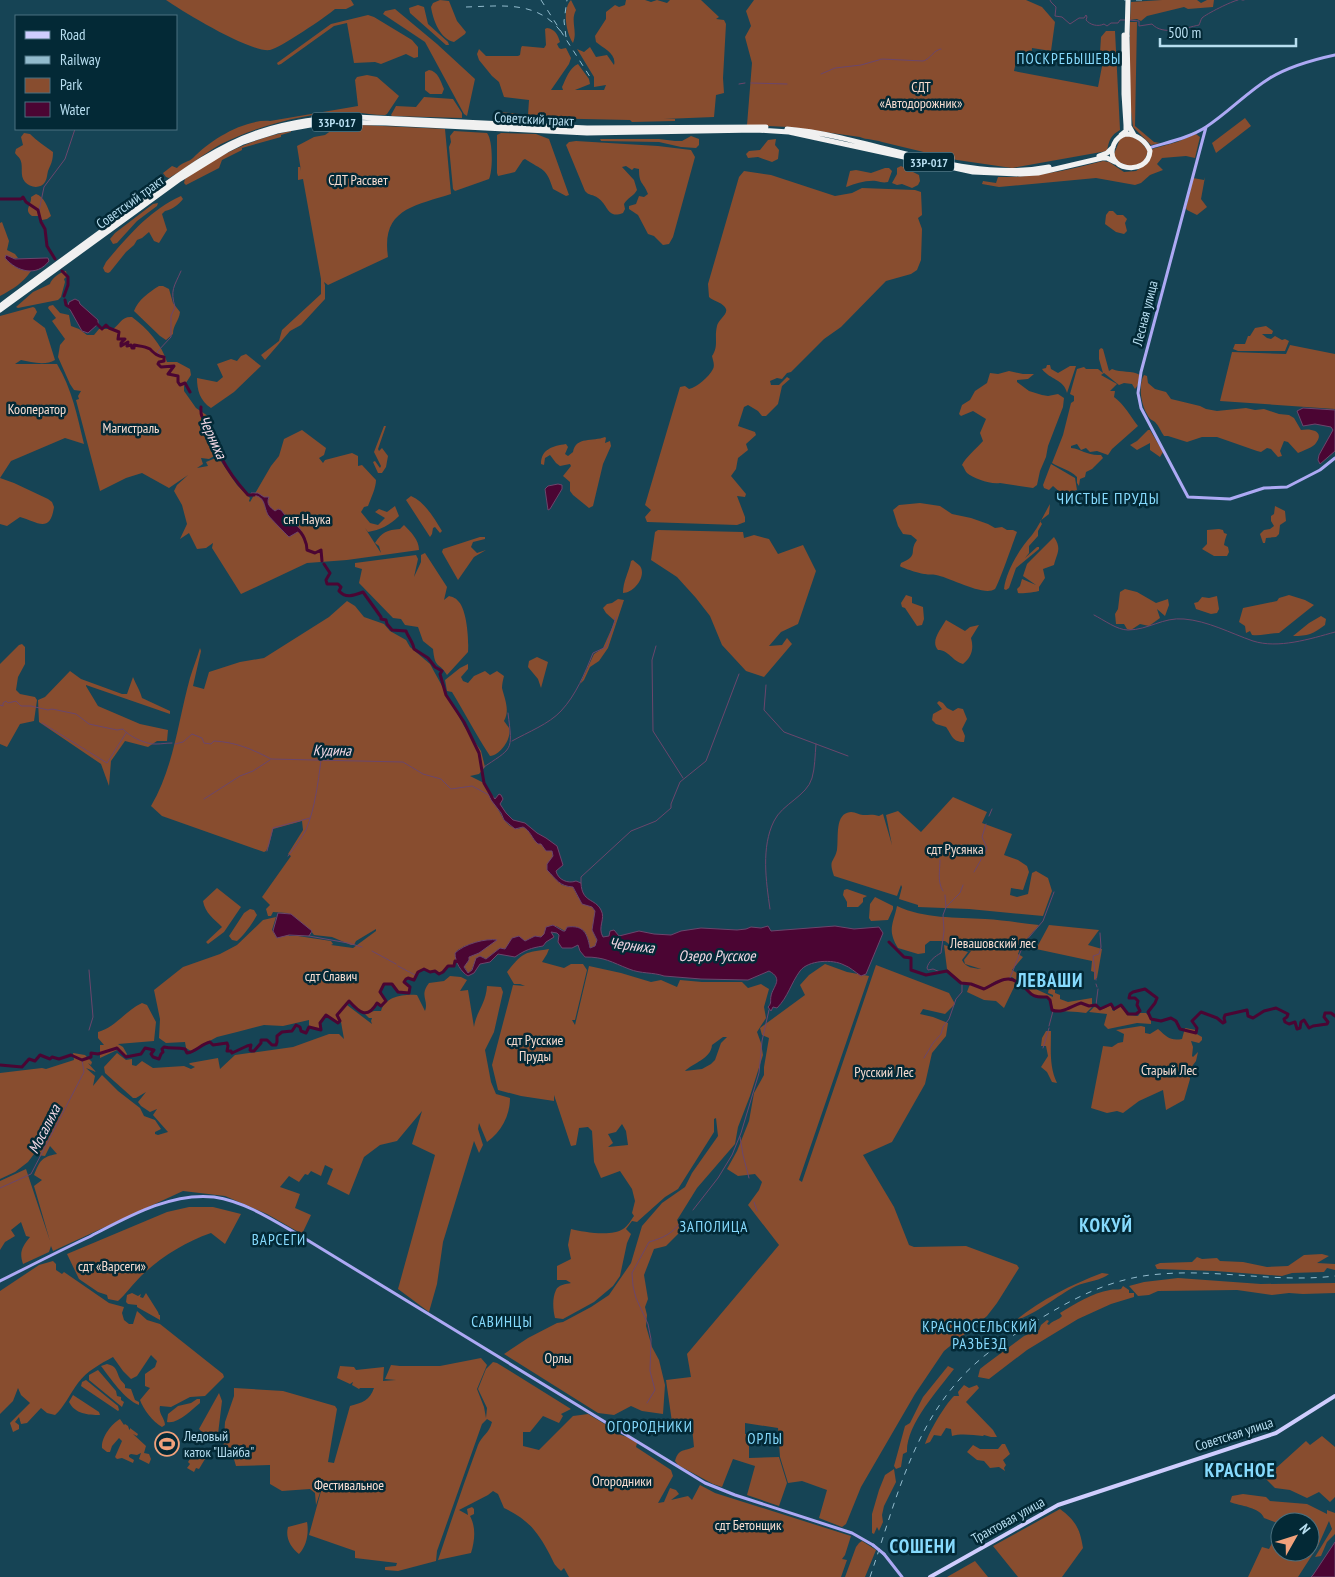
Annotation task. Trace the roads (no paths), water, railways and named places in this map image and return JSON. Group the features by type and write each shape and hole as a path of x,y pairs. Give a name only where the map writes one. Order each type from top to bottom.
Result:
{"highway":[{"path":"1115,162 1112,154 1113,148 1126,130 1124,94 1126,0"},
{"path":"1125,35 1129,126 1134,135 1149,148"},
{"name":"Советский тракт","path":"0,306 186,170 226,146 274,127 318,119 356,117 587,128 797,130 856,141 950,163 1002,170 1022,170 1062,164 1104,155 1113,148"},
{"name":"Советский тракт","path":"0,310 205,163 243,142 291,128 326,122 587,133 764,130 803,134 973,172 1038,173 1102,158 1115,162"},
{"path":"1121,136 1126,134 1134,135"},
{"name":"33Р-017","path":"1115,162 1128,168 1141,166 1148,158 1149,148"}],"main road":[{"path":"1149,148 1176,140 1206,127 1270,78 1302,63 1335,55"},
{"name":"Лесная улица","path":"1206,127 1138,391 1144,415 1188,498 1230,499 1260,489 1291,485 1320,470 1335,458"},
{"path":"1197,131 1201,133 1202,138"},
{"path":"0,1281 103,1230 161,1204 193,1197 214,1197 228,1200 256,1212 310,1242 704,1483 852,1533 884,1554 902,1577"},
{"name":"Советская улица","path":"1072,1499 1276,1433 1335,1396"},
{"name":"Трактовая улица","path":"930,1577 1044,1511 1072,1499"}],"water":[{"path":"6,255 15,259 48,258 49,261 39,269 27,271 15,267 5,258"},
{"path":"75,299 98,320 98,324 88,333 82,331 68,306 69,302"},
{"path":"1303,408 1335,410 1335,451 1320,464 1318,460 1319,455 1333,430 1331,427 1315,424 1303,426 1297,411"},
{"path":"562,485 562,489 548,510 545,489 548,486"},
{"path":"251,493 258,493 264,497 269,497 268,503 270,507 275,511 281,510 301,530 289,537 268,515 262,499 251,495"},
{"name":"Озеро Русское","path":"491,794 495,799 499,794 501,795 503,799 500,804 513,820 525,823 557,846 563,865 556,871 557,874 564,881 581,883 586,897 601,910 603,917 601,933 603,937 609,936 610,931 614,930 619,936 639,931 671,935 681,931 701,928 737,930 768,926 771,931 835,926 854,929 879,927 883,933 866,974 861,976 850,968 834,962 827,961 809,965 800,971 781,1004 777,1008 773,1007 771,1011 768,1007 777,980 769,971 748,980 701,979 638,972 603,959 585,957 578,945 572,948 562,948 558,942 559,935 551,932 554,937 543,946 528,950 515,957 498,954 490,962 480,964 474,973 468,976 459,966 455,953 475,942 497,940 479,953 469,957 464,967 468,973 472,970 476,958 480,956 486,959 500,948 505,949 512,938 519,936 525,941 535,936 541,937 546,927 553,925 563,931 567,927 581,929 588,938 590,948 595,946 597,940 592,930 595,911 592,907 582,904 573,887 561,884 547,870 547,864 553,856 552,851 546,851 525,828 515,829 504,820 491,800 489,795"},
{"path":"278,913 291,914 312,931 309,936 289,935 277,938 273,931"},
{"path":"1335,1542 1335,1577 1311,1577 1313,1575"}],"waterway":[{"path":"1050,0 1056,7 1055,16 1062,17 1070,24 1079,18 1084,18 1086,15 1088,22 1097,25 1104,24 1107,26 1111,23 1125,20"},
{"path":"1129,20 1139,21 1139,26 1152,24 1162,30 1181,29 1199,25 1204,16 1238,0"},
{"path":"821,74 835,68 861,65 882,59 923,61 941,49"},
{"path":"739,84 745,83"},
{"path":"751,83 787,84"},
{"path":"39,211 44,187 65,159 75,130"},
{"name":"Черниха","path":"0,199 21,199 23,197 26,202 38,210 45,229 47,246 55,259"},
{"name":"Черниха","path":"62,271 68,277 68,285 64,296"},
{"path":"161,356 157,352 171,337 171,316 175,307 173,292 181,271"},
{"name":"Черниха","path":"65,300 66,305 71,308"},
{"name":"Черниха","path":"96,323 102,329 106,325 119,332 118,339 125,339 121,346 128,342 127,346 131,345 132,348 134,348 134,345 146,347 164,357 164,361 158,364 161,367 174,366 168,374 178,376 180,385 185,383 190,392"},
{"name":"Черниха","path":"201,407 201,415 211,427 221,457 227,467 248,495 254,495"},
{"name":"Черниха","path":"297,529 304,538 307,550 315,553 321,550 322,561"},
{"name":"Черниха","path":"324,564 330,573 326,580 327,584 338,584 341,587 339,591 348,596 363,592 381,619 386,620 392,630 406,631 414,649 428,658 435,667 442,671 440,674 446,695 464,722 479,753 484,783 492,797"},
{"path":"1094,615 1124,630 1142,628 1169,620 1193,620 1253,641 1273,644 1294,642 1335,632"},
{"path":"512,741 538,728 561,711 580,684 593,653 606,647 616,617"},
{"path":"656,646 652,660 653,731 683,778"},
{"path":"581,883 581,877 631,831 656,821 671,808 680,782 706,761 739,674"},
{"path":"766,685 764,710 784,732 848,756"},
{"name":"Кудина","path":"0,705 3,706 3,703 6,701 8,703 16,701 21,706 76,714 89,724 117,730 123,729 143,742 156,744 172,743"},
{"path":"481,769 499,757 508,748 510,742 508,713"},
{"path":"42,723 107,763 126,733"},
{"name":"Кудина","path":"175,744 183,742 192,734 202,738 204,743 211,744 214,741 236,744 271,759 403,762 423,774 441,779 451,789 472,786 489,795"},
{"path":"770,909 766,864 767,842 770,831 778,815 809,784 814,770 816,744"},
{"path":"204,799 270,760"},
{"path":"288,856 306,830 309,822 316,795 321,760"},
{"path":"989,816 992,809"},
{"path":"267,851 273,828 310,818"},
{"path":"985,852 987,848 982,837 986,824"},
{"path":"974,872 982,858"},
{"path":"940,860 939,880 943,891"},
{"path":"940,972 933,969 928,970 927,968 932,959 941,953 944,931 943,915 946,907 960,893 963,885"},
{"path":"1010,978 1024,943 1043,921 1054,892"},
{"path":"945,895 946,907"},
{"path":"1096,980 1093,956 1099,954 1101,947 1100,933"},
{"path":"309,936 362,947"},
{"path":"889,942 904,957 911,958 911,970 926,975 947,971 961,983 971,984 984,989 1005,979 1017,982"},
{"path":"372,951 396,964"},
{"path":"0,1065 22,1067 29,1059 35,1061 40,1055 50,1059 52,1057 59,1059 71,1055 82,1060 91,1057 91,1053 98,1054 117,1048 126,1057 141,1054 145,1048 154,1050 151,1054 159,1059 164,1047 185,1049 187,1053 210,1042 213,1045 227,1043 227,1051 232,1053 251,1045 250,1050 254,1051 261,1043 261,1040 267,1040 272,1045 276,1045 277,1036 282,1032 292,1031 296,1025 300,1027 301,1031 306,1033 309,1027 321,1030 320,1023 326,1015 338,1023 340,1021 337,1015 349,1001 360,1011 366,1013 377,1003 381,1006 386,1001 380,992 384,984 392,984 398,992 409,993 410,987 404,982 406,979 414,980 418,972 424,969 430,972 435,971 439,974 448,966 454,966 455,961 460,963"},
{"path":"398,966 415,975"},
{"path":"89,970 93,1017 89,1030"},
{"path":"1019,983 1033,995 1047,997 1050,1000 1052,1010 1056,1011 1081,1003 1089,1006 1096,1005 1100,1009 1111,1004 1114,1009 1121,1005 1128,1014 1136,1014 1140,1011 1137,1005 1138,1001 1135,998 1129,998 1130,994 1145,989 1157,998 1148,1012 1151,1019 1161,1021 1171,1018 1176,1021 1180,1029 1196,1033 1197,1028 1192,1021 1201,1012 1217,1018 1223,1023 1225,1022 1225,1015 1247,1010 1248,1016 1253,1018 1264,1011 1276,1008 1288,1014 1284,1019 1285,1022 1289,1024 1295,1022 1297,1029 1300,1028 1301,1022 1304,1020 1309,1028 1327,1024 1328,1022 1324,1017 1325,1013 1331,1013 1335,1016"},
{"path":"924,1058 949,1019 956,999 962,992 962,984"},
{"path":"1096,1005 1098,989"},
{"path":"693,1210 718,1178 732,1155 741,1133 759,1073 762,1041 769,1010"},
{"path":"1049,1026 1053,1011"},
{"path":"1043,1048 1049,1028"},
{"name":"Мосалиха","path":"0,1188 31,1174 84,1072 82,1060"},
{"path":"740,1137 749,1178"},
{"path":"754,1202 757,1211"},
{"path":"647,1403 655,1390 650,1371 651,1339 648,1324 636,1298 632,1273 649,1242 668,1234 682,1220"}],"railway":[{"path":"541,0 592,80"},
{"path":"566,37 564,21 567,0"},
{"path":"1124,0 1145,0"},
{"path":"466,7 506,6 531,10 552,22 562,33"},
{"path":"870,1577 910,1462 922,1435 937,1409 955,1385 976,1363 1014,1335 1053,1311 1097,1289 1144,1276 1183,1273 1292,1278 1335,1276"}],"place":[{"name":"Ледовый каток \"Шайба\"","path":"167,1444"}],"district":[{"name":"ПОСКРЕБЫШЕВЫ","path":"1069,58"},
{"name":"ЧИСТЫЕ ПРУДЫ","path":"1108,498"},
{"name":"ЛЕВАШИ","path":"1050,980"},
{"name":"КОКУЙ","path":"1106,1225"},
{"name":"ЗАПОЛИЦА","path":"714,1226"},
{"name":"ВАРСЕГИ","path":"279,1239"},
{"name":"САВИНЦЫ","path":"502,1321"},
{"name":"КРАСНОСЕЛЬСКИЙ РАЗЪЕЗД","path":"980,1334"},
{"name":"ОГОРОДНИКИ","path":"650,1426"},
{"name":"ОРЛЫ","path":"765,1438"},
{"name":"КРАСНОЕ","path":"1240,1470"},
{"name":"СОШЕНИ","path":"923,1546"}],"park label":[{"name":"СДТ «Автодорожник»","path":"921,95"},
{"name":"СДТ Рассвет","path":"358,180"},
{"name":"Кооператор","path":"37,409"},
{"name":"Магистраль","path":"131,428"},
{"name":"снт Наука","path":"307,519"},
{"name":"сдт Русянка","path":"955,849"},
{"name":"Левашовский лес","path":"993,943"},
{"name":"сдт Славич","path":"331,976"},
{"name":"сдт Русские Пруды","path":"535,1048"},
{"name":"Старый Лес","path":"1169,1070"},
{"name":"Русский Лес","path":"884,1072"},
{"name":"сдт «Варсеги»","path":"112,1266"},
{"name":"Орлы","path":"558,1358"},
{"name":"Огородники","path":"622,1481"},
{"name":"Фестивальное","path":"349,1485"},
{"name":"сдт Бетонщик","path":"748,1525"}]}
